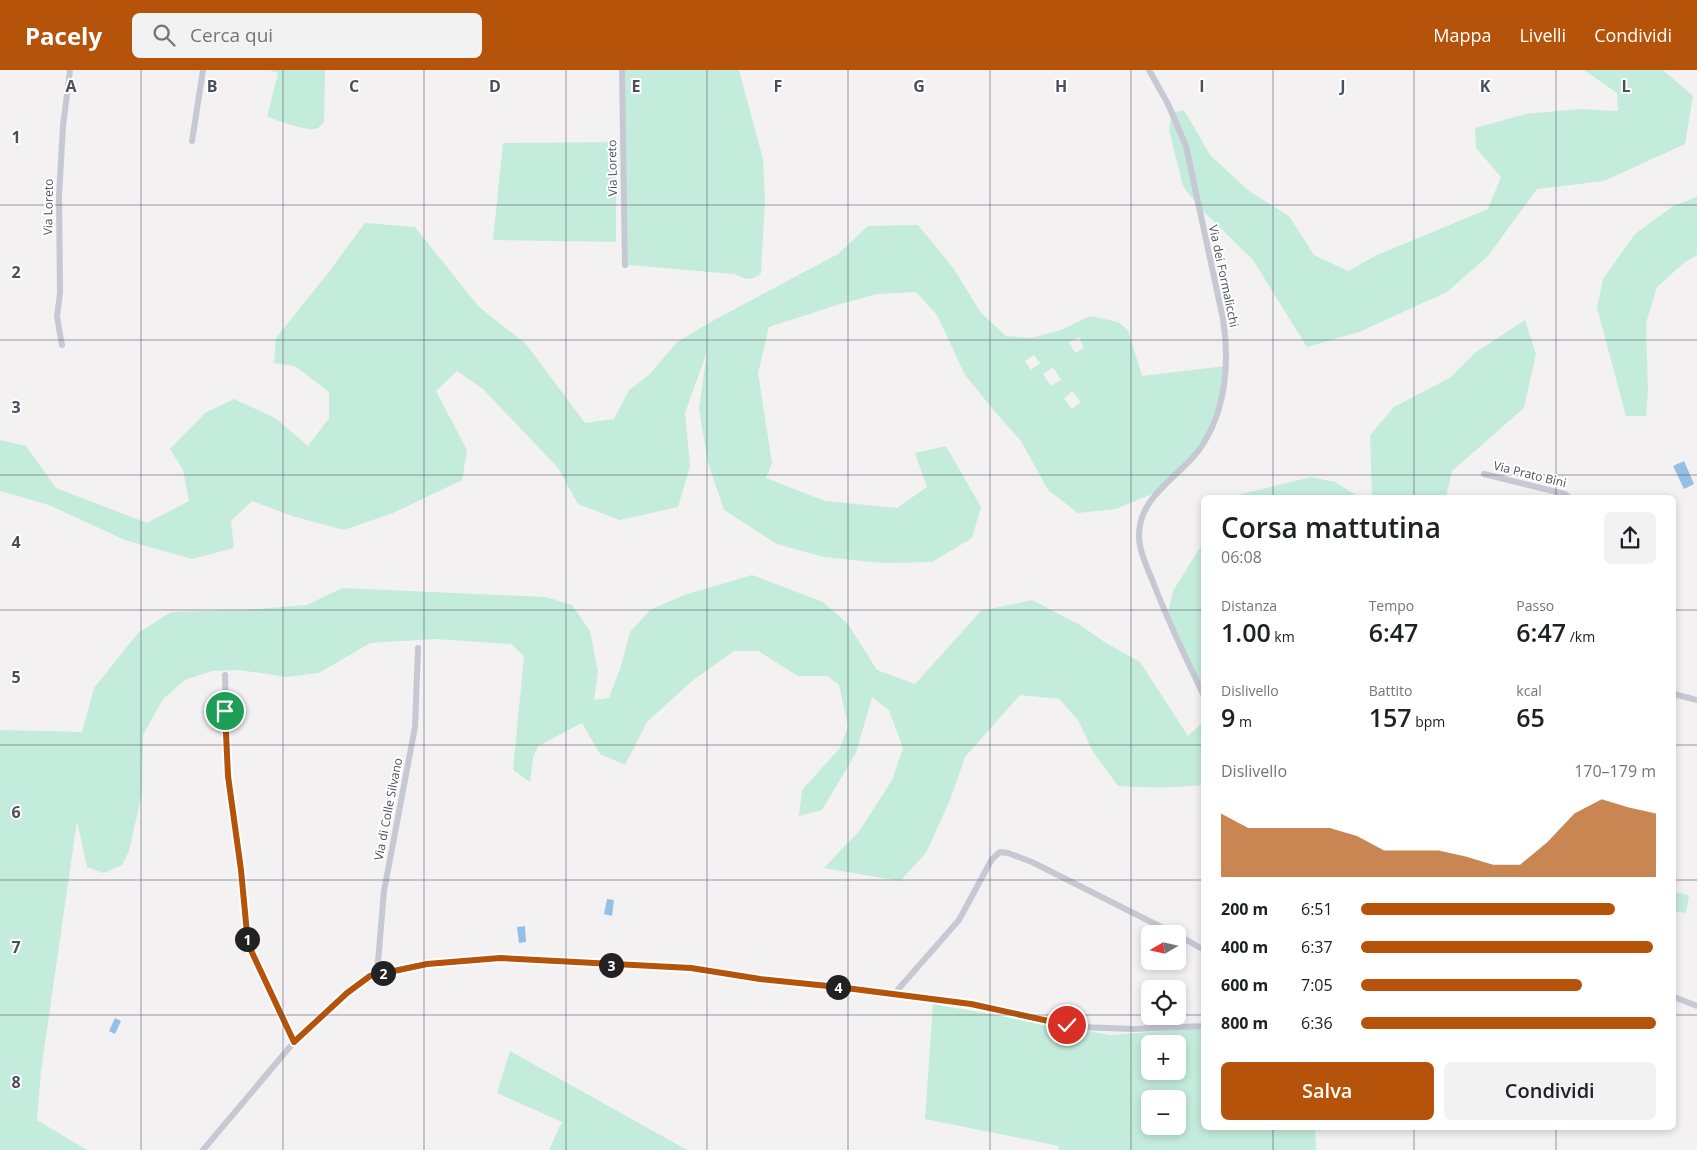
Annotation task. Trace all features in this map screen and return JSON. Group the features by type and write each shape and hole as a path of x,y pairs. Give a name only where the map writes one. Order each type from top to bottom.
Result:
{"street":[{"name":"Via Loreto","path":"62,345 58,317 60,297 59,196 63,126 70,70"},
{"path":"192,141 203,70"},
{"name":"Via Loreto","path":"622,70 625,265"},
{"name":"Via dei Formalicchi","path":"1149,70 1164,96 1186,146 1226,338 1226,366 1222,399 1211,430 1198,452 1166,483 1154,498 1143,515 1139,533 1142,554 1167,619 1201,690"},
{"name":"Via Prato Bini","path":"1484,474 1566,495"},
{"name":"Via di Colle Silvano","path":"377,974 384,891 415,726 418,648"},
{"path":"224,675 228,776 241,870 248,944 294,1042"},
{"path":"1676,695 1697,700"},
{"path":"894,994 959,920 992,860 1000,852 1016,855 1032,862 1158,925"},
{"path":"1186,940 1201,948"},
{"path":"204,1150 294,1042 347,993 367,978 377,974 449,961 518,958 691,968 760,979 984,1006 1054,1023 1081,1027 1124,1029 1201,1026"},
{"path":"1676,998 1697,1006"}],"green space":[{"path":"269,70 325,70 324,122 318,128 311,129 291,125 267,117 278,73"},
{"path":"624,70 739,70 763,159 765,199 761,273 754,278 748,279 734,274 628,265"},
{"path":"1584,70 1663,70 1693,96 1685,144 1604,181 1537,189 1488,256 1447,292 1359,332 1307,347 1253,260 1199,207 1183,186 1169,130 1172,113 1184,110 1210,155 1249,191 1289,216 1314,255 1348,271 1377,255 1488,209 1501,177 1476,148 1475,128 1526,114 1578,109 1618,111 1617,93"},
{"path":"616,142 616,242 493,240 503,143"},
{"path":"1697,197 1697,255 1685,262 1657,287 1646,323 1648,391 1646,416 1626,416 1597,308 1603,279 1635,234 1673,206"},
{"path":"365,223 415,227 479,307 526,344 585,423 614,419 629,390 649,375 677,342 838,254 868,226 918,225 954,269 981,313 1006,336 1031,338 1061,330 1090,316 1118,322 1128,330 1142,376 1226,366 1224,387 1203,443 1159,491 1116,509 1078,513 1048,490 1021,441 965,375 937,315 916,292 877,294 769,327 758,373 772,463 766,478 825,501 897,508 927,487 915,453 946,446 981,507 972,538 932,562 882,563 824,557 777,544 724,510 708,463 699,409 707,352 685,413 690,466 678,507 620,520 578,504 558,468 483,389 457,371 436,391 467,450 462,480 393,513 344,530 292,516 252,501 231,521 234,548 192,559 125,540 49,505 0,491 0,440 26,446 56,488 147,523 189,501 183,470 170,449 205,413 234,399 275,418 308,446 329,418 329,392 295,366 274,363 276,338","holes":["1079,337 1084,348 1075,353 1069,342","1034,355 1040,363 1031,370 1025,361","1053,367 1061,380 1051,386 1043,374","1072,391 1081,402 1072,409 1064,399"]},
{"path":"1525,320 1536,354 1524,408 1452,471 1446,495 1373,495 1370,435 1394,407 1451,377 1476,352"},
{"path":"1311,477 1335,482 1356,495 1238,495"},
{"path":"1201,546 1201,690 1167,619 1173,591"},
{"path":"752,575 823,602 848,624 877,670 915,684 981,611 1032,600 1080,625 1106,643 1140,662 1188,736 1201,724 1201,785 1182,787 1118,786 1093,752 1078,720 1059,699 1020,695 965,757 950,800 926,853 900,881 824,868 860,830 892,780 903,748 889,710 872,697 856,753 822,810 799,816 802,790 840,748 848,726 839,685 827,676 798,676 758,651 734,651 692,681 647,722 625,765 600,754 582,723 538,746 533,758 530,782 513,770 524,656 511,644 435,639 370,643 319,673 287,677 240,670 212,671 185,680 163,699 143,735 142,793 129,851 122,865 104,873 87,867 77,821 41,1071 37,1120 87,1150 0,1150 0,730 82,732 94,688 138,633 171,612 245,610 307,605 342,588 546,597 572,605 590,631 598,672 594,700 609,698 621,666 630,632 650,610 684,595"},
{"path":"1676,892 1689,895 1686,913 1676,911"},
{"path":"933,1004 1110,1035 1201,1028 1201,1130 1315,1130 1316,1150 1059,1150 1059,1146 925,1119"},
{"path":"510,1051 687,1150 549,1150 562,1122 497,1093"}],"water":[{"path":"1684,461 1694,484 1684,489 1673,466"},
{"path":"607,899 614,900 612,916 604,914"},
{"path":"525,926 526,942 519,943 517,927"},
{"path":"115,1018 121,1021 115,1034 109,1031"}],"route":[{"path":"225,711 228,776 244,895 248,944 294,1042 355,986 370,976 427,964 500,958 548,959 619,965 675,966 710,970 760,979 933,998 984,1006 1067,1025"}]}
